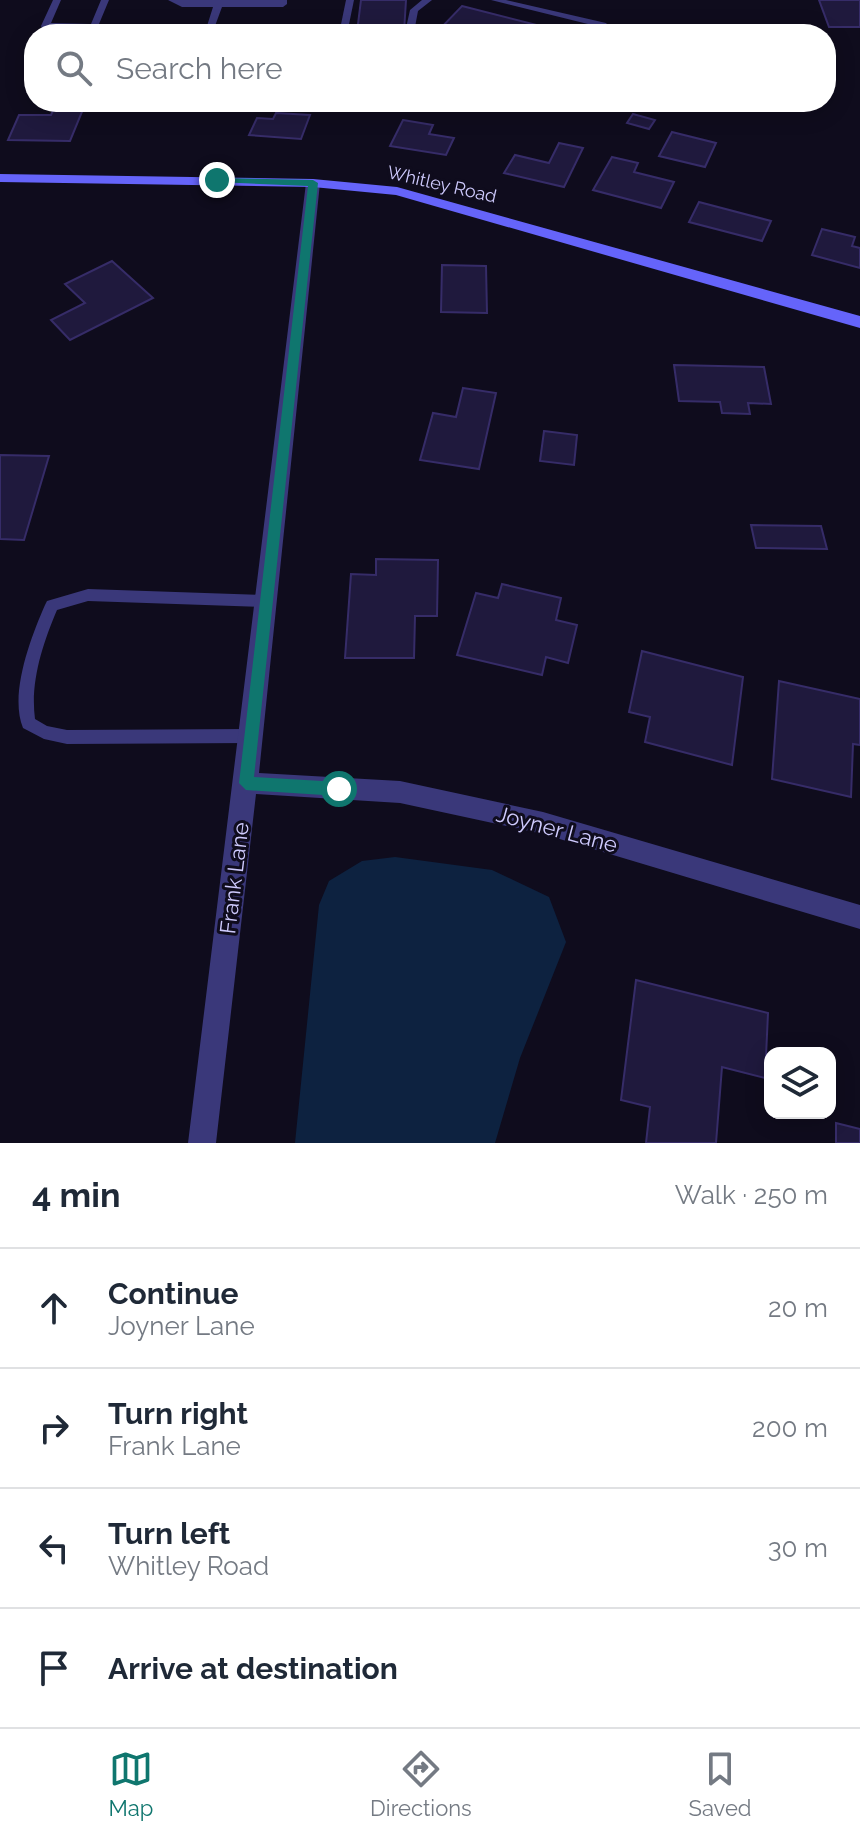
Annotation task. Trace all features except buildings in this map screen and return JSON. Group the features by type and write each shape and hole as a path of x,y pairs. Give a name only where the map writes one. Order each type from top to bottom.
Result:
{"street":[{"name":"Whitley Road","path":"0,178 313,183 397,191 860,322"},
{"name":"Frank Lane","path":"202,1143 313,183"},
{"name":"Joyner Lane","path":"246,783 400,792 529,820 860,917"}],"lane":[{"path":"46,24 57,0"},
{"path":"95,24 105,0"},
{"path":"172,0 174,3 283,4 283,0"},
{"path":"345,24 350,0"},
{"path":"411,24 414,10 428,0"},
{"path":"495,0 599,24"},
{"path":"212,24 220,2"},
{"path":"251,736 67,737 44,732 28,723 24,708 43,625 52,605 88,595 266,601"}],"water":[{"path":"395,857 492,870 549,897 566,942 520,1058 495,1143 295,1143 319,905 329,881 362,861"}],"route":[{"path":"217,180 313,183 246,783 339,789"}]}
